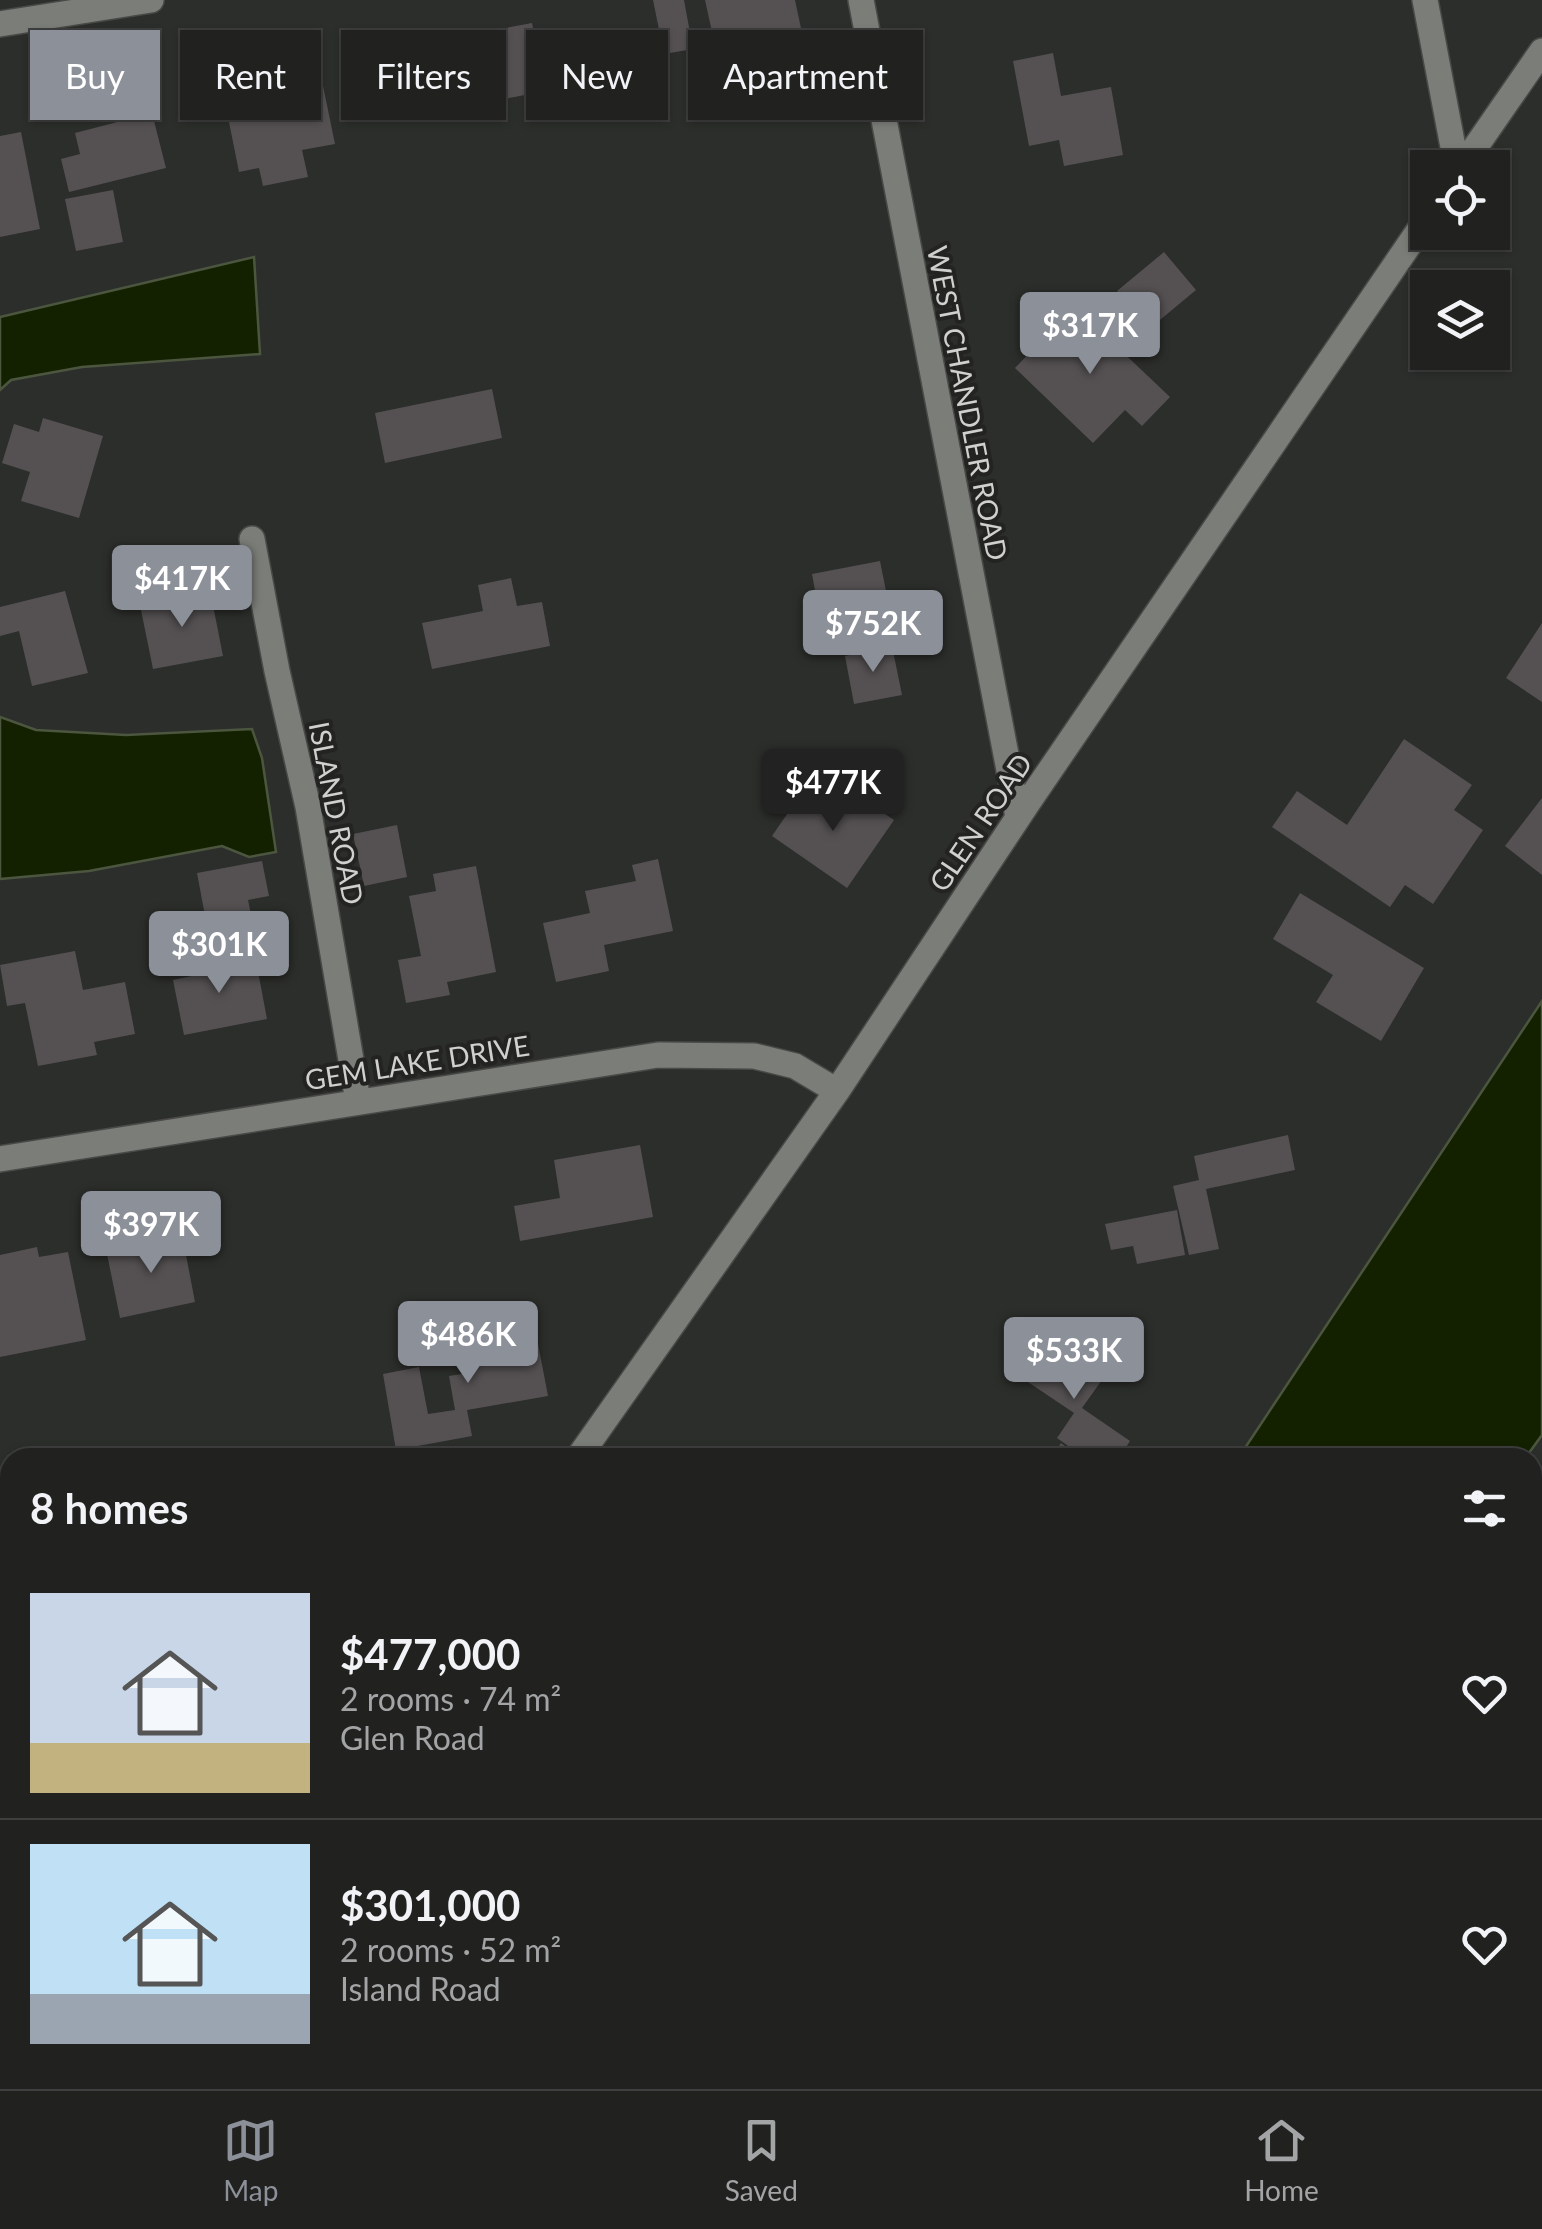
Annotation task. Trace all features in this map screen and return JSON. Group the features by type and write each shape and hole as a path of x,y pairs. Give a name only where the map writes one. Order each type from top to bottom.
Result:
{"street":[{"path":"0,24 151,0"},
{"name":"WEST CHANDLER ROAD","path":"862,0 1018,817"},
{"path":"1425,0 1455,150"},
{"path":"1472,150 1542,51"},
{"name":"GLEN ROAD","path":"585,1448 837,1091 1018,817 1410,242"},
{"name":"ISLAND ROAD","path":"252,538 308,807 358,1101"},
{"name":"GEM LAKE DRIVE","path":"0,1160 358,1101 676,1055 754,1056 795,1066 837,1091"}],"shaded area":[{"path":"254,257 260,354 82,367 11,380 0,390 0,317"},
{"path":"0,717 36,730 126,735 252,729 262,758 276,852 249,857 222,846 89,871 0,879"},
{"path":"1542,1001 1542,1435 1533,1448 1245,1448"}],"building":[{"path":"653,0 684,0 690,30 688,50 668,53 668,30 659,30"},
{"path":"705,0 795,0 801,30 712,30"},
{"path":"532,23 533,30 526,30 526,95 506,99 506,30 496,30"},
{"path":"1053,53 1061,96 1111,87 1123,155 1064,166 1059,140 1029,146 1013,61"},
{"path":"321,81 335,144 302,150 308,177 263,186 259,168 239,172 229,122 321,120"},
{"path":"125,120 154,120 166,168 69,192 61,159 80,154 75,133"},
{"path":"21,132 40,229 0,237 0,136"},
{"path":"113,190 123,242 76,251 65,199"},
{"path":"1164,252 1196,290 1149,329 1117,291"},
{"path":"1074,306 1170,397 1142,426 1125,410 1093,443 1015,368"},
{"path":"492,389 502,438 385,463 375,413"},
{"path":"43,418 103,436 79,518 21,501 30,472 2,463 14,424 39,432"},
{"path":"880,561 894,631 825,645 812,574"},
{"path":"511,578 517,606 542,602 550,646 432,669 422,623 483,611 478,585"},
{"path":"210,590 223,656 153,669 140,605"},
{"path":"65,591 88,673 32,686 19,631 0,636 0,607"},
{"path":"1542,623 1542,702 1506,678"},
{"path":"892,646 902,695 854,704 845,656"},
{"path":"1404,739 1472,785 1454,810 1483,830 1433,904 1405,885 1390,907 1272,827 1297,791 1347,825"},
{"path":"805,788 844,814 857,795 894,820 847,888 772,836"},
{"path":"1542,798 1542,875 1505,846"},
{"path":"397,825 407,877 364,886 353,834"},
{"path":"658,859 673,931 604,945 609,971 556,982 543,923 590,913 585,891 636,881 632,865"},
{"path":"262,861 269,896 248,900 254,929 209,937 197,873"},
{"path":"476,866 496,972 447,982 450,995 406,1003 398,960 421,956 409,896 436,891 433,874"},
{"path":"1300,893 1424,968 1381,1041 1316,1002 1333,975 1273,939"},
{"path":"75,951 83,990 125,982 135,1034 94,1042 97,1055 38,1066 25,1003 7,1006 0,965"},
{"path":"229,954 233,971 257,966 267,1019 184,1035 173,980 196,975 193,960"},
{"path":"1288,1135 1295,1170 1206,1189 1219,1249 1189,1255 1173,1186 1199,1180 1194,1156"},
{"path":"640,1145 653,1217 520,1241 514,1206 560,1198 554,1160"},
{"path":"1177,1210 1185,1255 1137,1264 1133,1246 1111,1250 1105,1224"},
{"path":"182,1234 195,1302 120,1318 106,1249"},
{"path":"37,1247 39,1257 68,1252 86,1340 0,1357 0,1255"},
{"path":"492,1315 495,1335 535,1328 548,1396 467,1410 472,1436 396,1448 383,1374 419,1367 428,1414 455,1410 449,1376 474,1372 465,1321"},
{"path":"1044,1340 1102,1380 1082,1408 1130,1441 1125,1448 1071,1448 1057,1438 1074,1413 1019,1376"}]}
